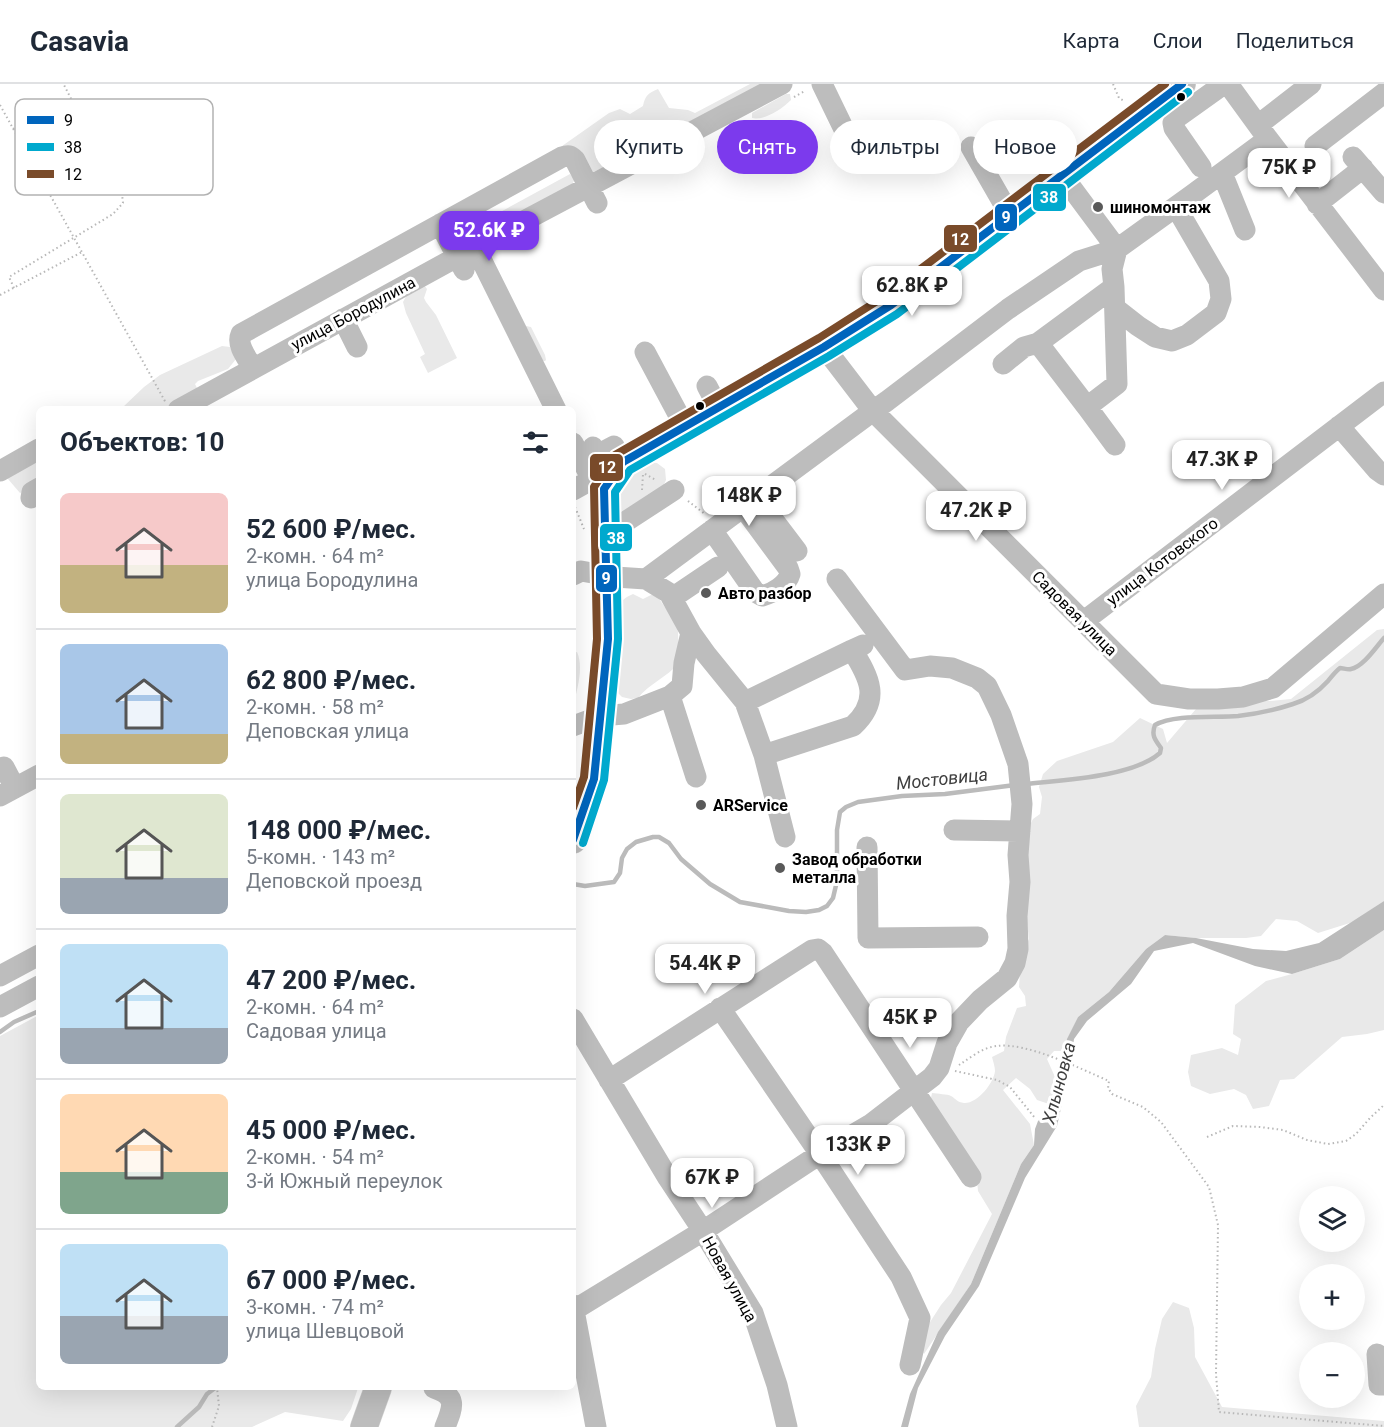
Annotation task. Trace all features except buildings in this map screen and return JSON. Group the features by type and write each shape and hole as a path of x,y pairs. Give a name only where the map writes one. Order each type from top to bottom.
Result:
{"main road":[{"path":"1077,156 1182,84"},
{"path":"576,831 594,779 608,639 606,575 596,476 716,395 756,377 819,340 891,304 917,274 1010,214 1055,174"},
{"path":"364,1427 377,1390"}],"street":[{"path":"1201,167 1173,128 1173,123 1175,119 1226,84 1384,290"},
{"path":"646,579 1008,309 1079,261 1117,249 1222,173 1311,84"},
{"path":"804,88 830,120"},
{"name":"улица Бородулина","path":"172,406 225,391 253,368 393,299 465,258 540,223 804,88"},
{"path":"1315,146 1384,93"},
{"path":"970,147 1010,214"},
{"path":"253,368 239,339 242,334 567,155 575,160 598,192"},
{"path":"1317,204 1358,163 1384,193"},
{"path":"1222,173 1245,230"},
{"path":"1073,174 1117,249 1112,269 1117,384 1087,407"},
{"path":"1115,298 1138,326 1155,337 1172,341 1187,335 1216,313 1221,299 1220,281 1176,207"},
{"path":"440,224 465,258 518,317 529,364 551,406"},
{"path":"1003,364 1024,347 1038,343 1115,298"},
{"path":"353,319 357,347"},
{"name":"Садовая улица","path":"819,340 873,411 1156,694 1189,699 1218,699 1243,696 1273,688 1384,594"},
{"path":"1038,343 1115,445"},
{"path":"650,350 675,424"},
{"name":"улица Котовского","path":"1084,621 1384,392"},
{"path":"1339,426 1384,475"},
{"path":"0,471 36,451"},
{"path":"576,488 596,476 674,490"},
{"path":"712,530 755,592 762,596 769,594 788,581 790,574 788,568 749,502"},
{"path":"749,502 797,551"},
{"path":"672,598 718,567"},
{"path":"576,574 581,571 646,579 669,593 691,633 746,702 764,755 785,837"},
{"path":"576,1305 703,1231 820,1154 871,1124 932,1077 939,1068 947,1043 959,1022 980,1000 1007,978 1015,963 1018,949 1017,916 1020,882 1018,855 1022,804 1019,770 1001,715 987,686 977,678 952,668 930,666 905,670 837,579"},
{"path":"576,725 600,716 624,714 670,696 682,686 684,663 691,633"},
{"path":"746,702 880,637"},
{"path":"764,755 853,726 862,717 871,700 869,683 862,665 852,650"},
{"path":"670,696 696,777"},
{"path":"4,767 18,787"},
{"path":"954,830 1020,831"},
{"path":"867,848 868,938 978,937"},
{"path":"609,1080 720,1008 818,949 823,953 971,1177"},
{"path":"0,976 36,957"},
{"path":"0,1007 36,988"},
{"path":"720,1008 901,1276 920,1318 910,1365"},
{"name":"Новая улица","path":"576,1025 753,1313 777,1385 787,1427"},
{"path":"576,1323 596,1427"},
{"path":"1377,1354 1378,1385 1384,1385"},
{"path":"440,1390 450,1397 453,1404 446,1427"}],"path":[{"path":"64,85 71,99"},
{"path":"0,105 15,133"},
{"path":"50,195 172,406"},
{"path":"14,288 9,277 113,214 123,203 122,195"},
{"path":"0,295 82,252"},
{"path":"576,509 580,517 596,476"},
{"path":"939,1068 959,1065 974,1055 996,1046 1018,1047 1056,1058 1109,1081 1108,1088 1112,1094 1143,1107 1161,1122 1209,1187 1218,1225 1216,1374 1219,1412 1384,1426"},
{"path":"939,1068 997,1080 1010,1087 1035,1118"},
{"path":"1207,1137 1233,1126 1283,1130 1307,1140 1328,1144 1346,1141 1384,1105"},
{"path":"212,1427 219,1406 218,1390"}],"shaded area":[{"path":"750,84 762,84 693,120 599,120 620,109 630,114 643,106 648,95 658,89 669,108 695,113"},
{"path":"790,94 791,100 783,107 762,118 752,118 752,113"},
{"path":"594,124 594,172 591,173 545,158"},
{"path":"570,174 575,180 571,185 463,243 455,242 453,222 460,234"},
{"path":"424,285 427,289 424,298 436,315 457,358 428,373 420,357 425,354 403,302 408,293"},
{"path":"526,326 531,327 545,355 545,361 541,361"},
{"path":"222,346 230,347 236,359 228,369 198,381 195,384 199,392 172,406 124,406 160,375"},
{"path":"36,454 36,486 20,493 8,479 12,468"},
{"path":"650,462 657,463 665,469 666,480 660,493 612,522 617,494 629,474"},
{"path":"633,594 643,599 653,594 657,596 677,624 679,663 638,698 631,699 622,697 618,693 616,684 619,610 623,600"},
{"path":"1384,629 1384,901 1353,922 1318,933 1297,921 1276,919 1261,936 1196,938 1165,935 1146,949 1109,992 1078,1017 1062,1051 1054,1051 1047,1059 1055,1077 1054,1091 1049,1104 1037,1100 1030,1089 1016,1078 1003,1090 1030,1124 1034,1145 1021,1164 971,1284 924,1354 919,1344 923,1333 951,1293 992,1214 978,1191 976,1170 930,1103 932,1093 949,1095 964,1103 979,1096 994,1076 992,1057 1004,1051 1006,1037 1017,1008 1026,1006 1025,996 1019,987 1021,957 1029,939 1025,908 1027,831 1033,819 1040,814 1042,797 1039,787 1043,774 1057,761 1113,742 1140,718 1163,729 1167,743 1196,709 1244,700 1291,699 1377,630"},
{"path":"576,652 580,672 576,694"},
{"path":"1384,901 1384,930 1340,959 1292,974 1255,966 1193,943 1154,951 1131,984 1087,1021 1074,1039 1057,1126 1025,1178 979,1286 945,1336 918,1388 908,1427 901,1427 910,1394 938,1332 971,1284 1021,1164 1034,1145 1038,1121 1052,1115 1063,1070 1067,1039 1078,1017 1109,992 1146,949 1165,935 1196,938 1253,949 1286,951 1319,943"},
{"path":"1384,930 1384,1030 1342,1037 1294,1079 1280,1080 1269,1106 1253,1109 1246,1095 1234,1089 1210,1094 1191,1086 1188,1072 1191,1055 1222,1048 1238,1055 1241,1039 1233,1034 1235,1005 1266,981 1340,959"},
{"path":"36,1017 36,1390 357,1390 351,1409 343,1421 285,1412 252,1427 0,1427 0,1036"},
{"path":"1173,1302 1189,1308 1194,1328 1195,1357 1222,1407 1384,1421 1384,1427 1139,1427 1136,1406 1151,1377 1162,1319"}],"waterway":[{"name":"Мостовица","path":"1026,784 1096,776 1148,761 1160,753 1161,748 1153,732 1155,725 1163,722 1184,718 1245,715 1272,710 1308,698 1340,668 1350,669 1360,665 1384,638"},
{"name":"Мостовица","path":"576,884 585,886 614,882 620,873 622,858 627,849 636,842 659,837 669,843 681,859 710,884 740,902 789,911 819,910 827,906 833,898 837,881 837,830 840,812 846,807 858,802 902,796 945,794 1015,785"},
{"path":"0,1032 14,1022 36,1012"},
{"name":"Мостовица","path":"177,1427 199,1407 212,1390"}],"transit line":[{"name":"12","path":"576,800 584,777 597,639 594,487 615,455 819,338 885,296 1165,84"},
{"name":"9","path":"576,831 594,779 608,639 604,489 623,462 824,347 891,305 1182,84"},
{"name":"38","path":"583,843 604,780 618,639 615,492 630,470 829,356 897,314 1188,92"}],"place":[{"name":"шиномонтаж","path":"1098,207"},
{"name":"Авто разбор","path":"706,593"},
{"name":"ARService","path":"701,805"},
{"name":"Завод обработки металла","path":"780,868"}],"water label":[{"name":"Хлыновка","path":"1059,1083"}]}
